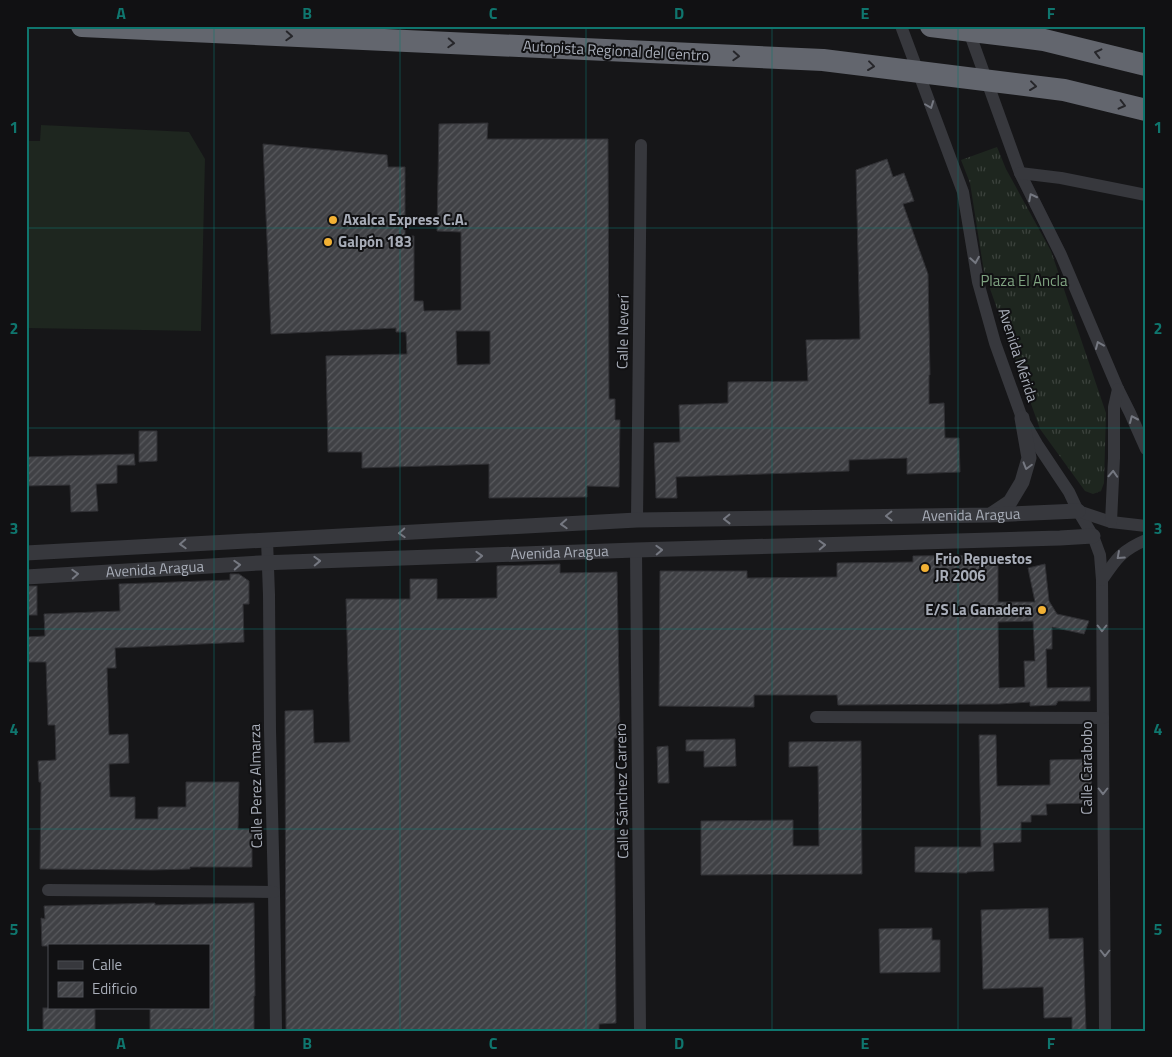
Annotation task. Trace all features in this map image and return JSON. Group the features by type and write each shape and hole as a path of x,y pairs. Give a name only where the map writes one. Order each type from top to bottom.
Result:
{"highway":[{"name":"Autopista Regional del Centro","path":"82,26 823,60 1064,90 1146,110"},
{"path":"930,26 1044,40 1146,65"}],"street":[{"name":"Avenida Mérida","path":"901,26 963,192 978,282 995,343 1022,418 1069,492 1078,511"},
{"path":"967,26 1020,173 1062,255 1118,390 1146,449"},
{"name":"Calle Neverí","path":"637,520 641,145"},
{"path":"1020,173 1062,178 1146,195"},
{"path":"1093,536 1111,522 1114,407 1118,390"},
{"path":"990,515 1010,502 1022,482 1029,458 1022,418"},
{"path":"1078,511 1111,522 1146,526"},
{"name":"Avenida Aragua","path":"26,553 637,520 990,515 1078,511"},
{"name":"Calle Carabobo","path":"1078,511 1093,536 1100,555 1102,580 1105,1031"},
{"name":"Avenida Aragua","path":"26,577 268,563 1093,536"},
{"name":"Calle Perez Almarza","path":"267,540 276,1031"},
{"path":"1102,580 1116,560 1132,546 1146,540"},
{"name":"Calle Sánchez Carrero","path":"636,550 640,1031"},
{"path":"816,717 1103,718"},
{"path":"48,890 274,892"}],"green space":[{"path":"41,125 189,132 205,159 201,331 26,328 26,141 40,141"},
{"name":"Plaza El Ancla","path":"997,147 1006,169 1051,251 1106,413 1104,483 1101,491 1093,494 1085,491 1040,429 984,272 970,183 961,160"}],"building":[{"path":"488,123 487,139 608,139 609,399 615,399 615,420 620,420 619,487 587,486 587,497 489,498 489,464 362,468 362,452 328,452 326,356 407,354 406,332 396,332 396,328 271,334 263,144 387,155 388,167 405,167 405,236 414,236 414,301 423,301 424,311 461,310 461,232 437,231 439,124","holes":["456,331 490,331 490,364 457,365"]},
{"path":"887,159 893,177 904,173 914,201 903,204 928,274 929,404 944,403 945,438 959,438 960,472 907,474 907,458 849,460 849,471 676,477 677,498 656,498 654,443 680,442 679,405 728,403 728,382 808,381 806,340 860,339 856,170"},
{"path":"139,431 157,431 157,461 139,462"},
{"path":"134,454 135,465 117,465 117,483 96,484 98,511 71,512 70,485 26,486 26,457"},
{"path":"998,555 998,602 1035,602 1028,568 1045,564 1049,601 1057,614 1089,621 1084,634 1052,627 1052,649 1046,649 1047,688 1090,687 1090,701 1058,701 1056,705 1030,706 1030,702 999,704 838,705 837,695 754,695 754,707 659,706 660,571 747,571 747,578 837,577 837,563 913,562 913,556","holes":["1033,621 1035,661 1024,661 1025,687 999,688 998,622"]},
{"path":"560,564 560,573 617,572 620,738 614,738 616,1023 599,1024 599,1031 286,1031 285,711 313,710 314,743 350,742 346,599 410,599 410,579 437,579 437,599 497,598 497,566"},
{"path":"230,574 239,574 249,581 249,604 243,604 244,642 115,648 116,668 107,668 109,735 128,734 129,763 109,764 110,797 135,797 135,819 158,819 158,807 186,807 186,782 239,782 238,829 252,829 252,867 190,867 190,869 153,870 40,869 41,782 39,782 38,761 56,760 55,725 48,725 46,662 26,662 26,637 45,636 44,614 120,611 119,584 230,580"},
{"path":"26,586 37,586 37,615 26,615"},
{"path":"979,735 996,735 997,786 1050,785 1050,760 1091,759 1092,803 1046,804 1047,815 1031,815 1031,822 1021,822 1021,842 993,843 994,871 967,873 915,872 915,847 981,847"},
{"path":"735,739 736,766 704,767 704,751 686,751 686,740"},
{"path":"861,741 862,874 701,875 701,821 793,820 793,846 819,846 818,766 789,767 789,742"},
{"path":"668,746 669,783 658,783 657,747"},
{"path":"254,903 254,1031 150,1030 150,1010 210,1010 210,944 48,944 48,946 42,946 41,918 45,919 44,906"},
{"path":"1048,908 1049,939 1083,938 1086,1031 1072,1031 1072,1017 1044,1018 1043,987 983,989 981,910"},
{"path":"932,928 932,940 940,940 940,972 880,973 879,929"},
{"path":"43,1008 48,1008 48,1010 95,1010 95,1031 43,1031"}],"place":[{"name":"Axalca Express C.A.","path":"333,220"},
{"name":"Galpón 183","path":"328,242"},
{"name":"Frio Repuestos JR 2006","path":"925,568"},
{"name":"E/S La Ganadera","path":"1042,610"}]}
